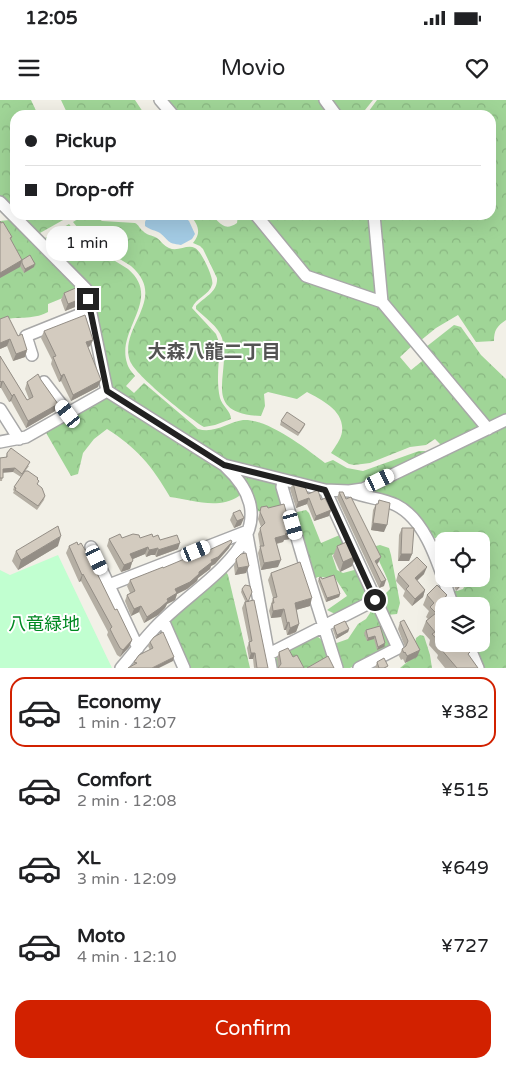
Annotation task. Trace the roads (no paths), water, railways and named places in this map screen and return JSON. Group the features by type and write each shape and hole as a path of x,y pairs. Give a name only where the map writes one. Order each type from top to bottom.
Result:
{"street":[{"path":"160,100 169,110"},
{"path":"0,202 10,212"},
{"path":"18,220 86,288 107,391 224,465 237,477 248,496 251,515 248,533 271,668"},
{"path":"260,220 306,276 382,302 488,429"},
{"path":"374,220 382,302"},
{"path":"32,355 26,336 91,310"},
{"path":"44,382 68,414"},
{"path":"0,442 19,439 68,414 107,391"},
{"path":"0,409 19,439"},
{"path":"224,465 325,490 349,491 363,489 506,420"},
{"path":"283,480 282,487 337,668"},
{"path":"325,490 398,648 359,668"},
{"path":"349,491 397,505 414,519 426,536 450,597"},
{"path":"109,585 248,533"},
{"path":"121,668 163,620 227,564 235,555 248,533"},
{"path":"91,547 138,648"},
{"path":"269,654 375,600"},
{"path":"163,620 184,668"},
{"path":"471,652 478,668"}],"water":[{"path":"146,220 188,220 195,234 192,239 181,245 169,241 160,233 145,226"}],"district":[{"name":"大森八龍二丁目","path":"214,351"}],"park label":[{"name":"八竜緑地","path":"44,624"}]}
